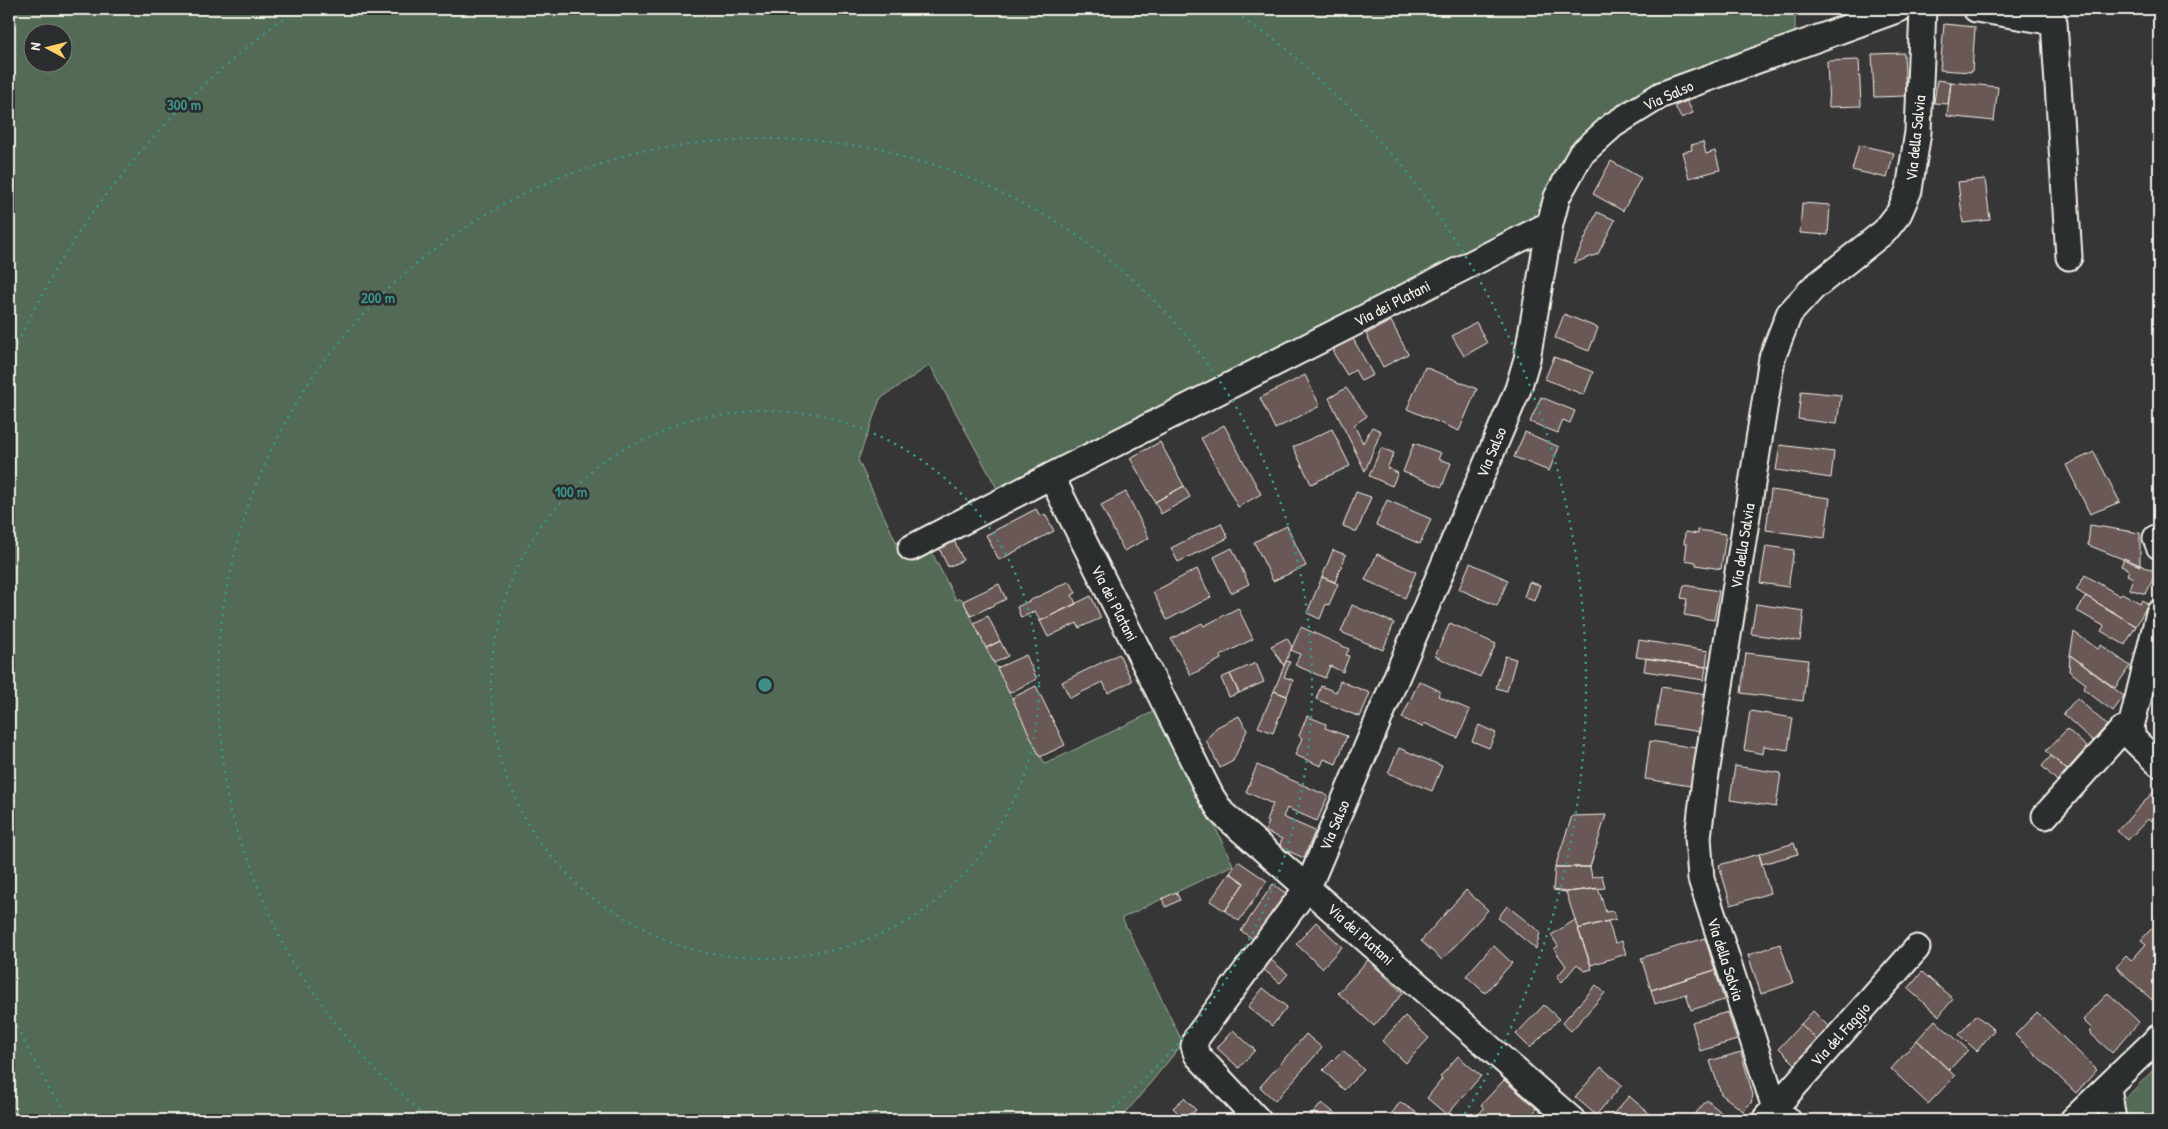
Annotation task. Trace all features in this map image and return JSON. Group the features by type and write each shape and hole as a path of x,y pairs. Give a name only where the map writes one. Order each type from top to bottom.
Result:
{"street":[{"name":"Via Salso","path":"1258,1120 1197,1055 1194,1046 1197,1037 1308,887 1518,389 1533,328 1550,224 1557,197 1581,154 1613,125 1660,95 1899,9"},
{"name":"Via della Salvia","path":"1775,1116 1701,879 1698,837 1705,780 1772,358 1789,314 1813,288 1885,231 1899,213 1910,190 1918,132 1923,9"},
{"path":"1976,9 2054,22 2069,258"},
{"name":"Via dei Platani","path":"1550,224 1051,476 1211,796 1222,812 1244,834 1308,887 1466,1029 1572,1120"},
{"path":"911,548 1051,476"},
{"path":"2159,613 2131,727 2133,740 2159,764"},
{"path":"2044,816 2122,730 2131,727"},
{"name":"Via del Faggio","path":"1775,1116 1917,948"},
{"path":"2073,1120 2159,1037"},
{"path":"2108,1087 2113,1120"}],"green space":[{"path":"9,9 1795,9 1795,32 1623,101 1570,147 1532,220 1000,494 930,365 880,399 858,460 904,559 929,547 956,600 961,598 963,601 1045,764 1159,709 1233,865 1122,918 1183,1043 1120,1120 9,1120"},
{"path":"2159,1064 2159,1120 2125,1120 2123,1101"}],"building":[{"path":"1944,24 1975,27 1972,72 1940,70"},
{"path":"1904,53 1906,96 1874,97 1872,54"},
{"path":"1859,60 1861,106 1829,107 1827,61"},
{"path":"1937,80 1951,82 1948,104 1934,103"},
{"path":"1951,82 1998,87 1994,121 1947,116"},
{"path":"1687,101 1693,113 1681,118 1675,106"},
{"path":"1703,142 1706,154 1715,151 1720,170 1689,178 1682,152 1692,150 1691,145"},
{"path":"1859,145 1894,153 1887,178 1852,170"},
{"path":"1611,161 1641,178 1623,211 1593,194"},
{"path":"1985,179 1990,220 1963,223 1958,182"},
{"path":"1802,203 1830,205 1828,235 1800,233"},
{"path":"1597,212 1615,220 1598,254 1574,263"},
{"path":"1564,314 1598,328 1589,351 1555,338"},
{"path":"1391,321 1408,354 1383,367 1366,334"},
{"path":"1476,322 1487,343 1464,356 1452,336"},
{"path":"1351,335 1373,375 1361,381 1355,370 1347,375 1334,354 1334,345"},
{"path":"1554,357 1593,372 1584,395 1545,379"},
{"path":"1425,367 1477,389 1459,431 1407,409"},
{"path":"1305,375 1320,406 1275,429 1260,398"},
{"path":"1346,388 1367,416 1354,425 1363,443 1372,427 1381,431 1365,471 1329,398"},
{"path":"1801,391 1841,395 1837,424 1798,419"},
{"path":"1541,397 1575,411 1570,423 1563,420 1558,433 1530,422"},
{"path":"1224,425 1261,494 1238,507 1201,438"},
{"path":"1332,429 1350,466 1311,484 1293,447"},
{"path":"1525,432 1559,447 1549,471 1514,457"},
{"path":"1160,442 1184,486 1155,502 1130,458"},
{"path":"1414,443 1441,453 1438,459 1451,463 1442,487 1403,472"},
{"path":"1780,445 1834,452 1831,478 1776,470"},
{"path":"1381,448 1394,453 1387,468 1398,473 1392,486 1369,476"},
{"path":"2094,452 2120,502 2090,514 2066,465"},
{"path":"1184,486 1190,497 1161,514 1155,502"},
{"path":"1771,490 1830,498 1825,538 1766,530"},
{"path":"1126,492 1149,538 1124,551 1101,505"},
{"path":"1356,492 1371,497 1357,532 1343,526"},
{"path":"1387,500 1431,519 1420,544 1376,525"},
{"path":"1036,509 1040,516 1045,514 1054,531 999,560 986,535"},
{"path":"1221,523 1228,538 1178,562 1171,548"},
{"path":"2090,525 2140,533 2140,566 2088,545"},
{"path":"1287,526 1306,566 1273,581 1254,542"},
{"path":"1698,530 1726,534 1721,569 1696,565 1696,562 1685,560 1687,544 1684,544 1685,532 1698,534"},
{"path":"952,536 963,560 948,567 937,544"},
{"path":"1766,546 1794,550 1788,587 1760,583"},
{"path":"1232,548 1249,584 1231,593 1214,557"},
{"path":"1333,550 1346,555 1335,582 1322,577"},
{"path":"1377,554 1416,572 1405,598 1365,580"},
{"path":"2124,558 2156,572 2146,594 2129,589 2133,578 2127,575 2129,570 2121,566"},
{"path":"1470,563 1508,580 1497,606 1459,589"},
{"path":"1197,569 1211,597 1167,620 1153,592"},
{"path":"2085,575 2120,596 2122,593 2140,603 2142,600 2148,604 2136,626 2076,590"},
{"path":"1322,577 1338,584 1329,605 1326,604 1320,619 1307,613"},
{"path":"1070,581 1076,593 1072,595 1076,604 1040,621 1035,611 1021,618 1017,607"},
{"path":"1529,582 1540,585 1534,601 1524,597"},
{"path":"999,584 1006,599 971,616 963,601"},
{"path":"1684,585 1719,591 1714,620 1684,615 1687,599 1681,598"},
{"path":"1091,596 1101,618 1079,628 1077,623 1048,637 1040,621"},
{"path":"2086,596 2136,626 2125,645 2101,631 2104,626 2077,611"},
{"path":"1756,604 1804,611 1800,641 1751,634"},
{"path":"1352,605 1394,623 1383,650 1341,632"},
{"path":"1238,608 1253,639 1220,656 1221,659 1191,675 1171,639 1202,623 1204,626"},
{"path":"988,616 1000,641 986,648 974,623"},
{"path":"1450,623 1496,644 1480,677 1435,656"},
{"path":"1301,627 1349,649 1346,655 1349,656 1343,672 1330,666 1325,678 1295,665 1300,654 1291,650"},
{"path":"2074,632 2098,649 2101,645 2130,666 2115,688 2070,655"},
{"path":"1287,638 1292,647 1284,666 1271,646"},
{"path":"1639,640 1708,651 1706,667 1636,657"},
{"path":"1000,641 1008,656 994,663 986,648"},
{"path":"1746,653 1808,660 1803,701 1741,693"},
{"path":"1119,654 1132,681 1108,693 1103,682 1070,698 1062,682"},
{"path":"1026,655 1037,679 1009,693 997,668"},
{"path":"2070,655 2124,696 2113,711 2083,689 2086,684 2069,671"},
{"path":"1505,656 1516,659 1507,691 1496,688"},
{"path":"1646,658 1706,667 1704,680 1644,671"},
{"path":"1286,661 1290,662 1284,677 1293,680 1287,696 1274,691"},
{"path":"1256,663 1264,682 1239,693 1230,674"},
{"path":"1230,674 1239,693 1229,697 1221,678"},
{"path":"1340,681 1370,693 1360,717 1316,699 1321,686 1336,692"},
{"path":"1419,681 1440,691 1438,696 1470,710 1458,738 1424,723 1422,727 1402,718"},
{"path":"1036,686 1065,745 1040,757 1012,698"},
{"path":"1661,687 1707,694 1701,732 1655,725"},
{"path":"1274,691 1287,696 1273,733 1258,727"},
{"path":"2077,698 2107,725 2093,741 2063,714"},
{"path":"1750,711 1793,718 1788,750 1764,746 1763,754 1744,750"},
{"path":"1239,716 1247,730 1233,761 1220,768 1206,740 1217,727"},
{"path":"1307,716 1326,724 1325,728 1347,736 1336,764 1324,759 1321,766 1295,755 1302,738 1299,736"},
{"path":"1479,725 1496,733 1489,748 1472,741"},
{"path":"2067,729 2087,747 2067,770 2046,751"},
{"path":"1650,741 1697,748 1691,786 1645,779"},
{"path":"1399,748 1442,766 1432,791 1388,773"},
{"path":"2051,756 2067,770 2057,781 2042,766"},
{"path":"1257,765 1328,796 1317,821 1287,808 1283,817 1315,831 1304,858 1279,847 1282,839 1265,831 1269,822 1266,821 1273,804 1246,792"},
{"path":"1735,766 1781,773 1776,807 1730,800"},
{"path":"2159,786 2159,813 2151,822 2148,819 2128,840 2117,831"},
{"path":"1606,815 1590,867 1555,867 1572,816"},
{"path":"1794,843 1798,854 1762,864 1759,854"},
{"path":"1759,854 1770,893 1731,905 1719,865"},
{"path":"1238,861 1267,881 1239,921 1225,911 1244,883 1230,873"},
{"path":"1555,867 1590,867 1592,877 1602,875 1605,888 1566,892 1553,890"},
{"path":"1230,873 1244,883 1225,911 1210,901"},
{"path":"1273,884 1287,894 1256,941 1241,931"},
{"path":"1598,888 1606,912 1613,911 1616,919 1578,929 1566,892"},
{"path":"1466,890 1488,910 1442,960 1421,941"},
{"path":"1176,892 1180,900 1166,907 1162,899"},
{"path":"1507,906 1540,932 1536,949 1498,918"},
{"path":"1575,920 1592,969 1585,971 1577,964 1562,982 1557,977 1566,966 1554,949 1558,946 1551,935"},
{"path":"1608,921 1615,943 1622,941 1626,954 1591,965 1578,929"},
{"path":"1316,922 1342,947 1322,968 1296,944"},
{"path":"2152,928 2159,935 2159,992 2152,1000 2116,967 2126,956 2131,961 2146,944 2141,940"},
{"path":"1705,938 1715,970 1651,990 1641,958"},
{"path":"1780,944 1793,983 1761,994 1748,955"},
{"path":"1493,945 1512,963 1485,993 1466,976"},
{"path":"1271,960 1288,974 1280,983 1263,969"},
{"path":"1368,960 1403,993 1374,1026 1338,993"},
{"path":"1715,970 1724,1000 1691,1010 1686,994 1655,1004 1651,990"},
{"path":"1922,972 1953,999 1939,1016 1908,989"},
{"path":"1596,985 1605,993 1571,1031 1562,1023"},
{"path":"1263,988 1287,1007 1272,1026 1248,1007"},
{"path":"2108,993 2139,1022 2112,1053 2089,1032 2092,1029 2083,1020"},
{"path":"1544,1005 1559,1019 1530,1048 1516,1034"},
{"path":"1813,1011 1832,1030 1820,1043 1801,1024"},
{"path":"1728,1012 1737,1040 1700,1051 1692,1022"},
{"path":"2037,1012 2097,1070 2076,1093 2015,1035"},
{"path":"1976,1015 1994,1030 1977,1051 1959,1035"},
{"path":"1405,1016 1429,1038 1406,1063 1382,1041"},
{"path":"1935,1020 1968,1050 1949,1070 1917,1040"},
{"path":"1801,1024 1820,1043 1798,1067 1779,1048"},
{"path":"1233,1030 1255,1050 1239,1068 1217,1048"},
{"path":"1306,1034 1322,1048 1275,1101 1260,1087"},
{"path":"1917,1040 1955,1076 1928,1104 1891,1069"},
{"path":"1343,1050 1364,1070 1344,1090 1323,1070"},
{"path":"1741,1052 1753,1095 1751,1103 1743,1111 1721,1094 1710,1061"},
{"path":"1458,1056 1481,1076 1447,1115 1427,1098 1442,1079 1440,1077"},
{"path":"1601,1067 1622,1085 1596,1115 1575,1097"},
{"path":"1504,1080 1537,1109 1527,1120 1474,1120 1484,1108 1481,1105"},
{"path":"1629,1096 1657,1120 1608,1120"},
{"path":"1184,1098 1196,1110 1185,1120 1173,1108"},
{"path":"1707,1100 1730,1120 1690,1120"},
{"path":"1400,1102 1428,1120 1397,1120 1390,1116"},
{"path":"1322,1103 1343,1120 1307,1120"},
{"path":"1871,1110 1882,1120 1862,1120"}]}
